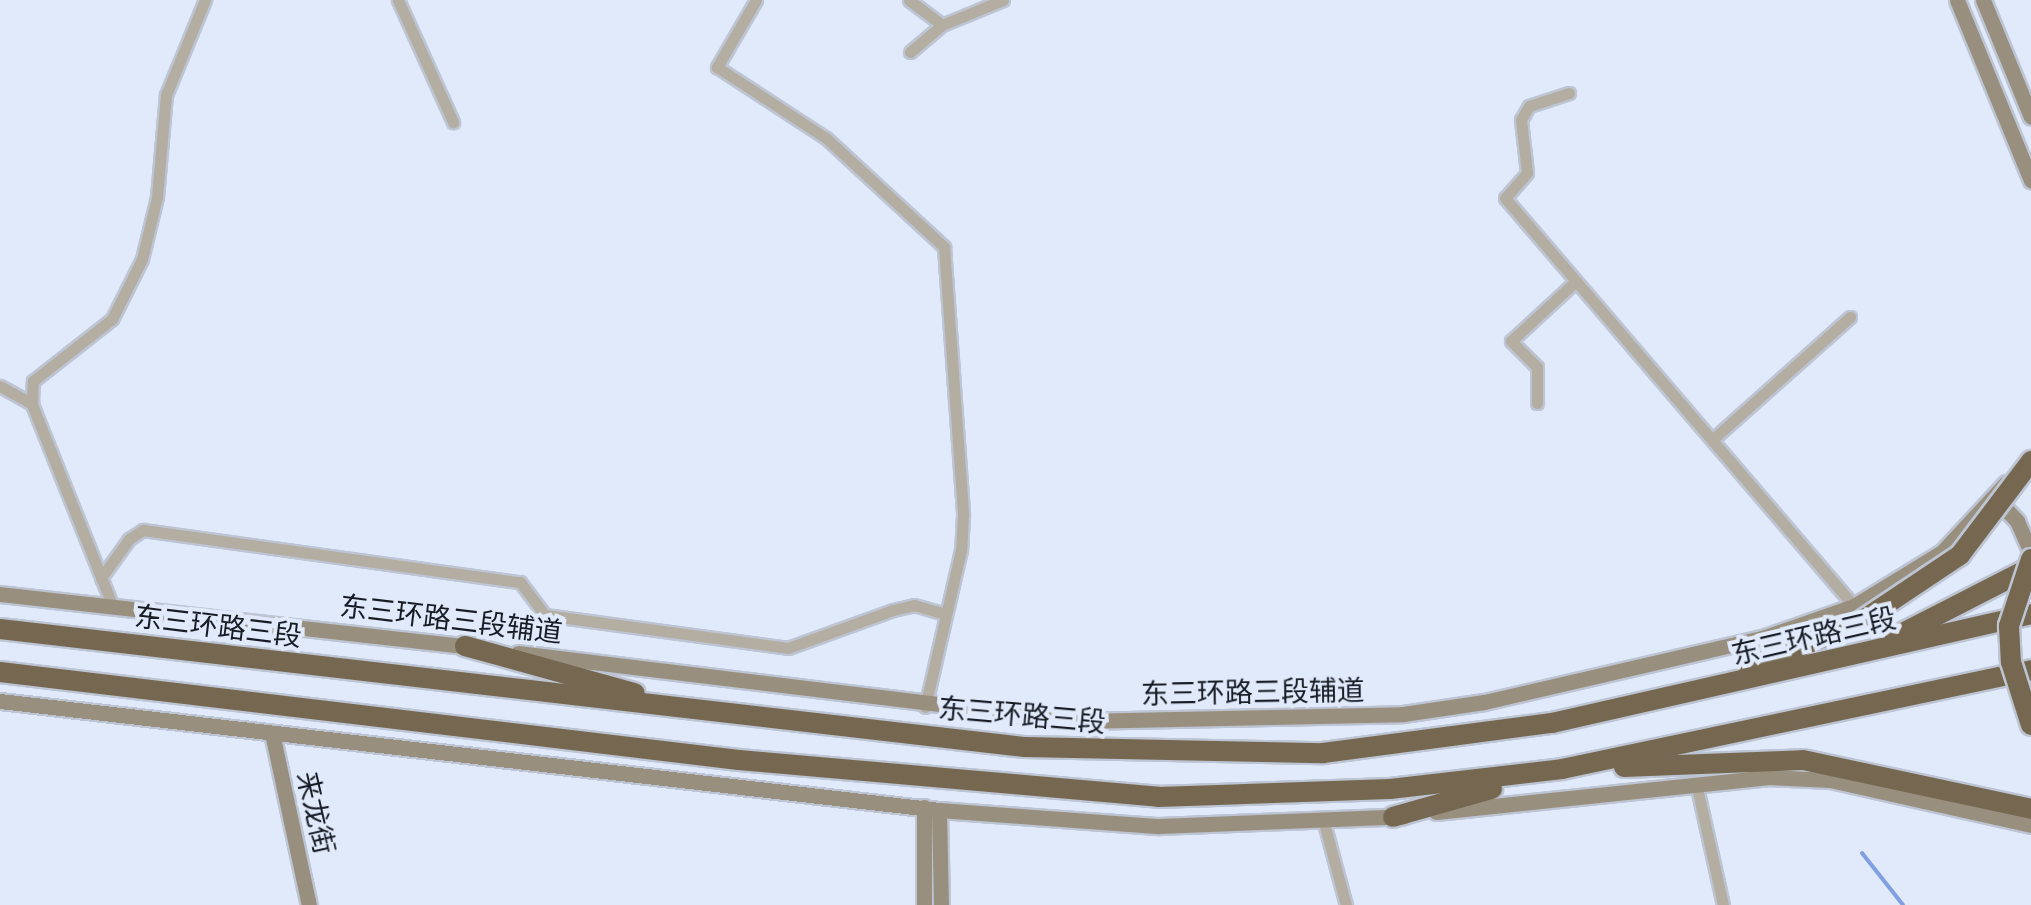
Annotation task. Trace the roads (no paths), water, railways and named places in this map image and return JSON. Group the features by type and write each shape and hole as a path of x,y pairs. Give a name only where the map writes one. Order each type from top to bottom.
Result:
{"highway":[{"path":"1552,723 1647,691 1766,663 1856,615 1960,555 2031,465"},
{"path":"2031,556 2010,626 2014,679 2031,725"},
{"path":"1843,660 2031,568"},
{"name":"东三环路三段","path":"0,629 1025,747 1158,753 1323,753 1552,723 1843,660 2031,614"},
{"path":"465,646 685,708"},
{"path":"1394,817 1562,769 1876,706 2031,670"},
{"path":"0,672 738,760 1158,797 1390,788 1562,769 1803,760 1887,773 2031,809"}],"main road":[{"path":"1957,0 2031,180"},
{"path":"1982,0 2031,117"},
{"name":"东三环路三段辅道","path":"0,594 465,646 925,707 1080,722 1402,714 1484,702 1856,615 1942,552 1992,495 2031,465"},
{"path":"1992,495 2017,521 2031,556"},
{"path":"0,701 932,809 1158,826 1324,824 1696,783 1830,780 2031,825"},
{"name":"来龙街","path":"272,732 310,905"},
{"path":"924,905 932,809"},
{"path":"932,809 940,905"}],"street":[{"path":"113,606 32,404 33,381 112,320 142,259 157,197 166,95 205,0"},
{"path":"398,0 453,122"},
{"path":"756,0 717,66 826,138 944,248 963,515 925,707"},
{"path":"909,0 942,25"},
{"path":"910,52 942,25 1003,0"},
{"path":"1569,93 1529,106 1521,120 1527,174 1505,198 1856,615"},
{"path":"1537,402 1537,367 1512,341 1576,281"},
{"path":"1712,440 1850,317"},
{"path":"0,386 32,404"},
{"path":"101,578 143,530 520,582 545,616 788,648 914,605 946,614"},
{"path":"1696,783 1722,905"},
{"path":"1324,824 1346,905"}],"waterway":[{"path":"1862,853 1903,905"}]}
